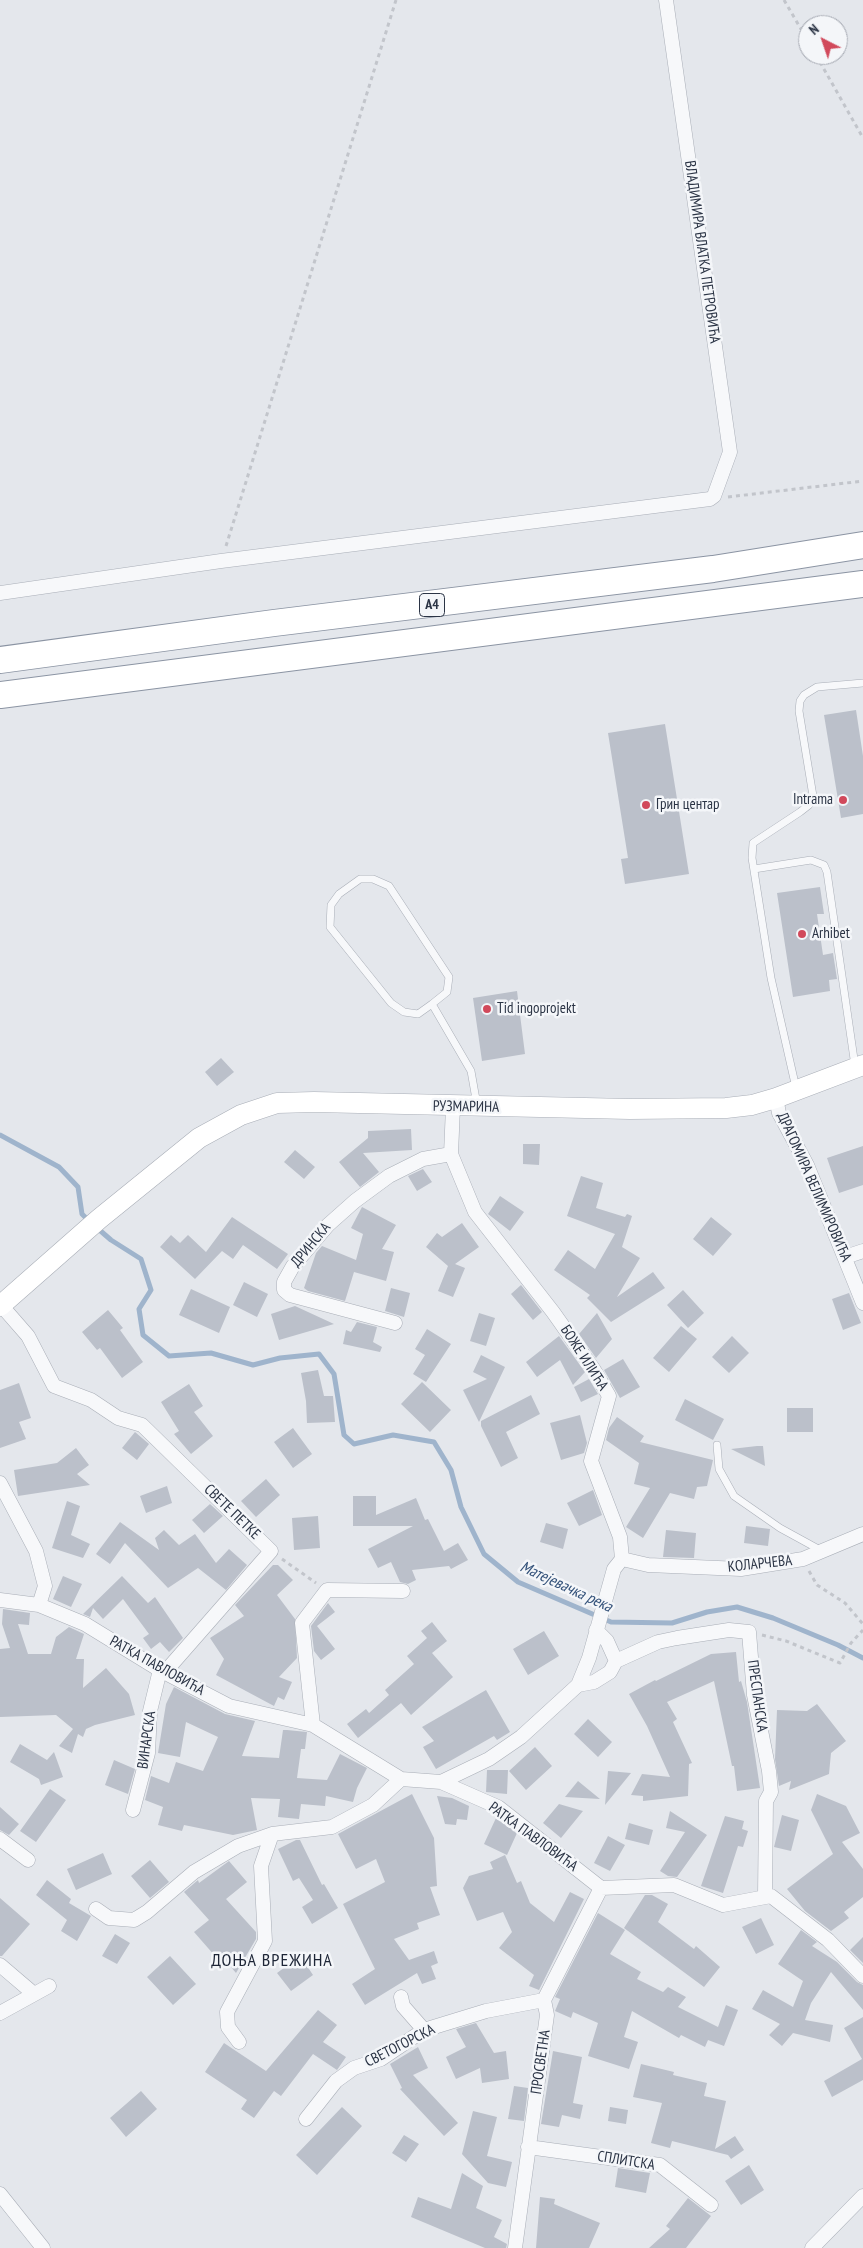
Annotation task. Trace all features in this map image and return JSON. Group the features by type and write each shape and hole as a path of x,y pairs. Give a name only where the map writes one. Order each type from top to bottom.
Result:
{"highway":[{"name":"A4","path":"0,660 274,623 713,569 863,545"},
{"name":"A4","path":"0,695 863,584"}],"main road":[{"name":"РУЗМАРИНА","path":"1,1305 92,1226 199,1138 250,1112 277,1103 314,1102 454,1107 700,1109 752,1105 859,1067"}],"street":[{"name":"ВЛАДИМИРА ВЛАТКА ПЕТРОВИЋА","path":"666,0 730,452 717,491 710,499"},
{"path":"0,593 221,560 710,499"},
{"name":"ДРАГОМИРА ВЕЛИМИРОВИЋА","path":"776,1098 779,1113 807,1165 863,1303"},
{"name":"БОЖЕ ИЛИЋА","path":"454,1107 450,1154 475,1212 553,1312 594,1370 608,1396 591,1462 617,1528 622,1559"},
{"name":"ДРИНСКА","path":"395,1323 290,1294 284,1290 284,1282 293,1266 328,1225 355,1201 389,1176 423,1159 450,1154"},
{"path":"845,1257 863,1251"},
{"name":"СВЕТЕ ПЕТКЕ","path":"1,1305 28,1336 54,1386 91,1400 118,1418 142,1424 271,1551 163,1671"},
{"path":"0,1483 36,1551 45,1586 39,1605"},
{"name":"КОЛАРЧЕВА","path":"622,1559 648,1565 741,1569 803,1559 863,1534"},
{"path":"441,1782 489,1759 521,1737 578,1685 589,1658 614,1569 622,1559"},
{"path":"313,1725 302,1623 327,1590 403,1590"},
{"name":"РАТКА ПАВЛОВИЋА","path":"0,1600 39,1605 85,1624 163,1671 229,1706 313,1725 401,1779 441,1782 498,1807 601,1888"},
{"path":"596,1630 607,1641 616,1661"},
{"path":"578,1685 594,1682 610,1672 616,1661 658,1642 713,1632 749,1632"},
{"name":"ПРЕСПАНСКА","path":"749,1632 754,1694 769,1771 771,1792 766,1801 765,1896"},
{"name":"ВИНАРСКА","path":"133,1810 148,1752 150,1711 163,1671"},
{"path":"96,1909 109,1918 121,1921 134,1920 147,1912 194,1872 238,1846 272,1834 332,1826 373,1805 401,1779"},
{"path":"239,2042 228,2027 227,2012 265,1942 261,1866 272,1834"},
{"path":"0,1839 28,1860"},
{"path":"544,2000 601,1888 674,1885 723,1905 771,1896 828,1940 863,1976"},
{"path":"0,1965 34,1994"},
{"path":"0,2013 49,1986"},
{"path":"400,1997 403,2006 424,2030"},
{"name":"СВЕТОГОРСКА","path":"306,2119 336,2081 354,2068 381,2059 424,2030 486,2011 544,2000"},
{"name":"ПРОСВЕТНА","path":"515,2248 547,2015 544,2000"},
{"name":"СПЛИТСКА","path":"528,2146 660,2165 711,2205"},
{"path":"0,2194 43,2248"},
{"path":"812,2248 863,2196"}],"lane":[{"path":"797,1090 771,978 754,869 753,843 809,805 813,796 799,711 800,702 804,695 817,687 863,683"},
{"path":"754,869 811,860 824,865 827,872 859,1067"},
{"path":"360,879 373,879 388,886 449,977 447,992 432,1004 418,1014 404,1012 391,1003 330,927 331,905 339,894 360,879"},
{"path":"432,1004 471,1072 477,1107"},
{"path":"717,1445 719,1469 734,1496 780,1528 823,1551"}],"path":[{"path":"221,560 396,0"},
{"path":"784,0 798,24"},
{"path":"822,65 863,138"},
{"path":"710,499 863,481"},
{"path":"271,1551 327,1590"},
{"path":"803,1559 817,1585 845,1603 863,1624"},
{"path":"749,1632 786,1640 840,1663 851,1643 863,1630"}],"building":[{"path":"856,710 863,756 863,814 841,818 824,715"},
{"path":"665,724 689,874 625,884 621,859 628,858 608,733"},
{"name":"Arhibet","path":"820,887 824,914 817,914 823,955 833,953 837,979 829,980 830,991 793,997 777,893"},
{"path":"517,991 525,1054 482,1061 473,998"},
{"path":"221,1058 234,1072 217,1086 205,1072"},
{"path":"411,1129 412,1150 363,1153 379,1172 360,1187 339,1162 368,1138 368,1131"},
{"path":"523,1144 540,1144 539,1165 523,1164"},
{"path":"863,1146 863,1185 839,1193 827,1158"},
{"path":"295,1150 315,1167 304,1179 284,1162"},
{"path":"423,1169 432,1182 417,1191 408,1176"},
{"path":"581,1176 603,1183 596,1208 625,1217 627,1214 632,1216 622,1247 640,1258 617,1297 653,1272 665,1288 611,1322 587,1298 590,1295 554,1270 568,1250 595,1269 615,1234 567,1216"},
{"path":"500,1196 524,1212 510,1231 488,1214"},
{"path":"362,1207 396,1225 382,1249 394,1252 386,1281 354,1272 345,1301 308,1291 304,1288 316,1253 322,1246 356,1260 363,1234 351,1228"},
{"path":"232,1217 288,1254 277,1269 243,1245 233,1259 222,1251 195,1279 160,1247 171,1235 180,1243 188,1235 206,1252"},
{"path":"711,1217 732,1234 713,1256 693,1239"},
{"path":"462,1223 479,1247 455,1264 465,1268 453,1297 438,1291 448,1266 426,1247 437,1233 442,1237"},
{"path":"244,1282 268,1294 257,1317 233,1305"},
{"path":"521,1285 542,1312 533,1320 511,1294"},
{"path":"391,1288 410,1293 404,1317 385,1311"},
{"path":"191,1289 230,1307 219,1333 179,1315"},
{"path":"683,1290 704,1313 688,1328 667,1305"},
{"path":"849,1293 861,1323 843,1330 832,1299"},
{"path":"295,1306 334,1324 279,1340 271,1314"},
{"path":"108,1310 123,1328 120,1330 143,1362 122,1378 100,1348 97,1350 82,1332"},
{"path":"479,1313 495,1318 486,1346 470,1341"},
{"path":"597,1313 612,1339 596,1358 579,1334"},
{"path":"357,1322 377,1327 373,1342 382,1347 380,1352 343,1344 346,1330 351,1332"},
{"path":"681,1326 697,1339 669,1372 653,1358"},
{"path":"427,1329 451,1344 426,1382 413,1374 425,1355 415,1349"},
{"path":"559,1336 585,1372 573,1385 560,1360 537,1377 526,1362"},
{"path":"732,1336 749,1353 729,1373 712,1357"},
{"path":"481,1355 505,1367 479,1422 463,1390 487,1379 473,1372"},
{"path":"623,1359 640,1387 620,1398 604,1370"},
{"path":"318,1370 324,1396 333,1396 335,1422 307,1423 306,1401 301,1373"},
{"path":"589,1379 598,1394 581,1402 574,1387"},
{"path":"422,1382 451,1410 430,1432 401,1404"},
{"path":"19,1383 31,1418 19,1422 26,1439 0,1448 0,1390"},
{"path":"189,1384 203,1406 194,1412 213,1436 191,1454 174,1434 179,1431 161,1402"},
{"path":"531,1395 540,1414 506,1432 518,1458 501,1467 481,1426 481,1421"},
{"path":"685,1399 724,1419 713,1440 675,1420"},
{"path":"787,1408 813,1408 813,1432 787,1432"},
{"path":"580,1415 587,1443 584,1453 561,1460 550,1423"},
{"path":"617,1417 644,1436 640,1442 713,1460 707,1486 697,1487 694,1499 670,1493 643,1538 626,1527 650,1488 634,1484 639,1463 606,1440 609,1428"},
{"path":"293,1428 312,1454 293,1468 274,1442"},
{"path":"135,1432 149,1444 137,1460 122,1448"},
{"path":"757,1446 763,1446 765,1466 731,1449"},
{"path":"76,1448 89,1465 77,1474 90,1485 18,1496 14,1470 57,1463"},
{"path":"266,1479 280,1495 256,1517 241,1501"},
{"path":"167,1486 172,1503 146,1513 140,1496"},
{"path":"593,1490 602,1515 579,1526 567,1503"},
{"path":"353,1496 376,1496 376,1515 416,1498 425,1520 428,1519 444,1551 458,1543 468,1560 451,1569 449,1566 412,1570 416,1580 408,1584 400,1582 391,1562 378,1568 368,1549 413,1526 353,1526"},
{"path":"67,1501 80,1506 71,1535 90,1544 83,1558 52,1548"},
{"path":"210,1504 223,1516 204,1533 192,1520"},
{"path":"318,1516 320,1548 294,1550 292,1518"},
{"path":"120,1522 159,1550 155,1538 164,1530 179,1545 195,1534 216,1563 229,1549 247,1565 226,1590 198,1568 168,1588 125,1543 110,1564 96,1554"},
{"path":"546,1523 568,1529 563,1549 540,1542"},
{"path":"746,1526 770,1529 768,1546 744,1543"},
{"path":"666,1530 696,1533 694,1558 663,1557"},
{"path":"273,1565 278,1565 293,1580 277,1595 295,1619 297,1658 279,1677 292,1682 284,1700 278,1697 274,1706 216,1675 224,1659 210,1638 244,1616 235,1605"},
{"path":"63,1576 82,1584 71,1607 53,1599"},
{"path":"122,1576 148,1603 155,1597 183,1638 169,1652 160,1642 151,1649 143,1638 149,1634 123,1599 103,1619 93,1608 90,1617 83,1614"},
{"path":"328,1603 335,1612 317,1626 335,1649 321,1660 314,1651 311,1626"},
{"path":"3,1609 30,1613 29,1625 18,1624 28,1654 51,1654 56,1637 69,1627 84,1634 76,1659 84,1659 83,1688 106,1668 129,1694 135,1715 86,1729 83,1737 78,1734 72,1753 59,1746 73,1729 56,1715 0,1717 0,1649 10,1648 2,1624"},
{"path":"432,1622 447,1641 432,1653 453,1677 411,1715 401,1703 358,1738 347,1724 366,1709 369,1713 389,1695 385,1690 414,1664 407,1656 427,1638 421,1631"},
{"path":"544,1631 559,1656 528,1675 513,1649"},
{"path":"736,1652 739,1682 741,1681 747,1702 760,1788 737,1791 734,1766 732,1766 714,1681 667,1702 677,1719 673,1722 692,1763 689,1764 688,1796 643,1801 643,1796 631,1795 642,1774 670,1777 647,1726 629,1694 711,1654"},
{"path":"174,1687 225,1714 255,1721 242,1756 279,1758 283,1730 287,1730 307,1732 305,1749 301,1749 297,1778 327,1780 340,1754 367,1768 357,1788 353,1802 326,1796 325,1806 301,1804 299,1819 278,1817 280,1799 251,1798 257,1830 233,1835 184,1825 182,1831 158,1825 163,1807 145,1800 151,1776 169,1783 176,1762 203,1771 218,1737 186,1722 180,1757 158,1753 166,1704"},
{"path":"486,1690 510,1732 497,1740 494,1736 436,1769 423,1747 434,1741 422,1727"},
{"path":"817,1704 846,1741 831,1753 829,1774 789,1790 791,1781 779,1786 775,1759 777,1710 807,1711"},
{"path":"588,1719 612,1742 598,1757 574,1734"},
{"path":"20,1744 47,1760 54,1752 63,1777 41,1785 39,1779 10,1762"},
{"path":"535,1747 552,1766 526,1790 509,1771"},
{"path":"114,1760 135,1769 128,1794 105,1785"},
{"path":"487,1770 508,1770 507,1794 486,1792"},
{"path":"608,1771 631,1773 605,1805"},
{"path":"578,1781 600,1799 565,1797"},
{"path":"50,1789 66,1800 36,1842 20,1831"},
{"path":"412,1794 434,1838 437,1886 430,1887 440,1915 417,1923 419,1929 394,1939 409,1960 434,1951 438,1963 431,1966 436,1979 422,1984 417,1973 365,2005 352,1984 375,1969 343,1904 385,1882 376,1859 356,1869 338,1834"},
{"path":"817,1794 846,1806 860,1833 842,1842 863,1869 863,1897 844,1912 849,1918 831,1931 805,1911 787,1889 833,1854 811,1810"},
{"path":"437,1796 452,1798 469,1806 467,1820 457,1819 456,1825 445,1824"},
{"path":"559,1804 583,1811 561,1838 543,1823"},
{"path":"0,1807 19,1824 9,1835 0,1830"},
{"path":"670,1811 707,1835 677,1877 668,1876 660,1871 685,1832 666,1828"},
{"path":"782,1815 799,1820 791,1851 774,1847"},
{"path":"725,1816 744,1821 742,1829 748,1831 743,1847 738,1846 723,1893 701,1886"},
{"path":"496,1818 517,1833 507,1855 484,1844"},
{"path":"629,1823 653,1830 649,1845 625,1839"},
{"path":"608,1836 625,1845 610,1871 594,1863"},
{"path":"296,1840 300,1840 322,1885 324,1884 338,1908 312,1924 302,1907 313,1900 299,1878 293,1881 278,1849"},
{"path":"103,1853 112,1874 76,1890 67,1869"},
{"path":"505,1855 517,1883 521,1881 530,1903 554,1922 570,1892 584,1899 539,1990 529,1986 534,1975 499,1948 512,1932 503,1912 477,1921 463,1888 469,1876 493,1869 490,1862"},
{"path":"150,1860 169,1882 150,1898 131,1876"},
{"path":"229,1861 247,1882 226,1899 256,1932 256,1939 236,1973 219,1953 215,1956 194,1932 209,1920 184,1892 198,1880 199,1883"},
{"path":"47,1880 71,1899 69,1903 91,1916 77,1941 61,1931 67,1920 36,1895"},
{"path":"645,1895 652,1895 668,1904 658,1922 694,1949 696,1946 720,1967 704,1987 624,1928"},
{"path":"0,1898 30,1924 2,1956 0,1956"},
{"path":"598,1913 625,1930 610,1954 641,1972 637,1979 663,1992 668,1987 686,1997 678,2007 718,2027 726,2005 738,2010 724,2046 708,2040 705,2047 681,2035 679,2038 632,2011 624,2037 638,2042 629,2069 588,2056 598,2023 573,2012 571,2018 555,2011 560,1999 555,1997"},
{"path":"761,1918 774,1945 756,1954 742,1927"},
{"path":"801,1930 817,1942 812,1946 837,1962 857,1982 863,1985 863,2010 831,1972 811,2003 805,2020 833,2025 830,2042 793,2033 782,2046 769,2035 780,2024 752,2009 763,1990 793,2007 803,1981 778,1964"},
{"path":"115,1934 130,1943 117,1964 102,1956"},
{"path":"863,1937 863,1963 850,1950"},
{"path":"170,1956 196,1984 173,2005 147,1977"},
{"path":"303,1960 313,1975 291,1991 277,1973 292,1962 295,1966"},
{"path":"318,2010 337,2025 323,2042 346,2057 337,2070 313,2054 281,2096 274,2091 254,2118 241,2109 247,2100 205,2072 224,2043 266,2071"},
{"path":"863,2017 863,2080 832,2097 824,2081 862,2059 844,2028"},
{"path":"476,2023 494,2053 506,2051 509,2079 482,2083 480,2068 456,2079 446,2057 466,2047 456,2029"},
{"path":"418,2047 428,2068 413,2075 458,2123 444,2136 400,2089 402,2088 390,2064"},
{"path":"553,2051 582,2057 573,2103 583,2105 580,2119 562,2115 559,2127 541,2124"},
{"path":"641,2064 674,2072 673,2075 707,2083 704,2096 726,2101 715,2149 735,2136 744,2150 731,2159 728,2155 672,2141 670,2148 651,2143 662,2103 633,2097"},
{"path":"514,2086 528,2088 524,2121 508,2119"},
{"path":"141,2091 157,2109 126,2137 110,2118"},
{"path":"342,2107 362,2126 317,2175 296,2155"},
{"path":"610,2107 628,2110 626,2124 608,2121"},
{"path":"473,2111 497,2117 487,2156 512,2162 506,2187 488,2183 462,2154"},
{"path":"404,2135 419,2144 406,2162 392,2153"},
{"path":"749,2165 764,2190 741,2205 725,2181"},
{"path":"618,2168 650,2173 646,2193 615,2187"},
{"path":"462,2173 483,2186 476,2208 502,2220 494,2237 507,2244 506,2248 485,2248 411,2217 418,2197 451,2209"},
{"path":"540,2197 555,2199 554,2204 600,2223 589,2248 536,2248"},
{"path":"688,2198 711,2216 686,2248 649,2248 670,2229 666,2226"}],"waterway":[{"name":"Матејевачка река","path":"0,1135 59,1167 78,1187 82,1214 89,1221"},
{"name":"Матејевачка река","path":"96,1227 111,1240 141,1259 151,1290 139,1309 143,1335 169,1356 211,1353 253,1365 280,1358 319,1354 334,1374 344,1435 354,1444 393,1435 434,1442 451,1470 461,1507 484,1554 518,1582 611,1622 672,1623 707,1612 737,1607 773,1618 838,1645 863,1658"}],"place":[{"name":"Intrama","path":"843,800"},
{"name":"Грин центар","path":"646,805"},
{"name":"Arhibet","path":"802,934"},
{"name":"Tid ingoprojekt","path":"487,1009"}],"district":[{"name":"ДОЊА ВРЕЖИНА","path":"272,1961"}]}
